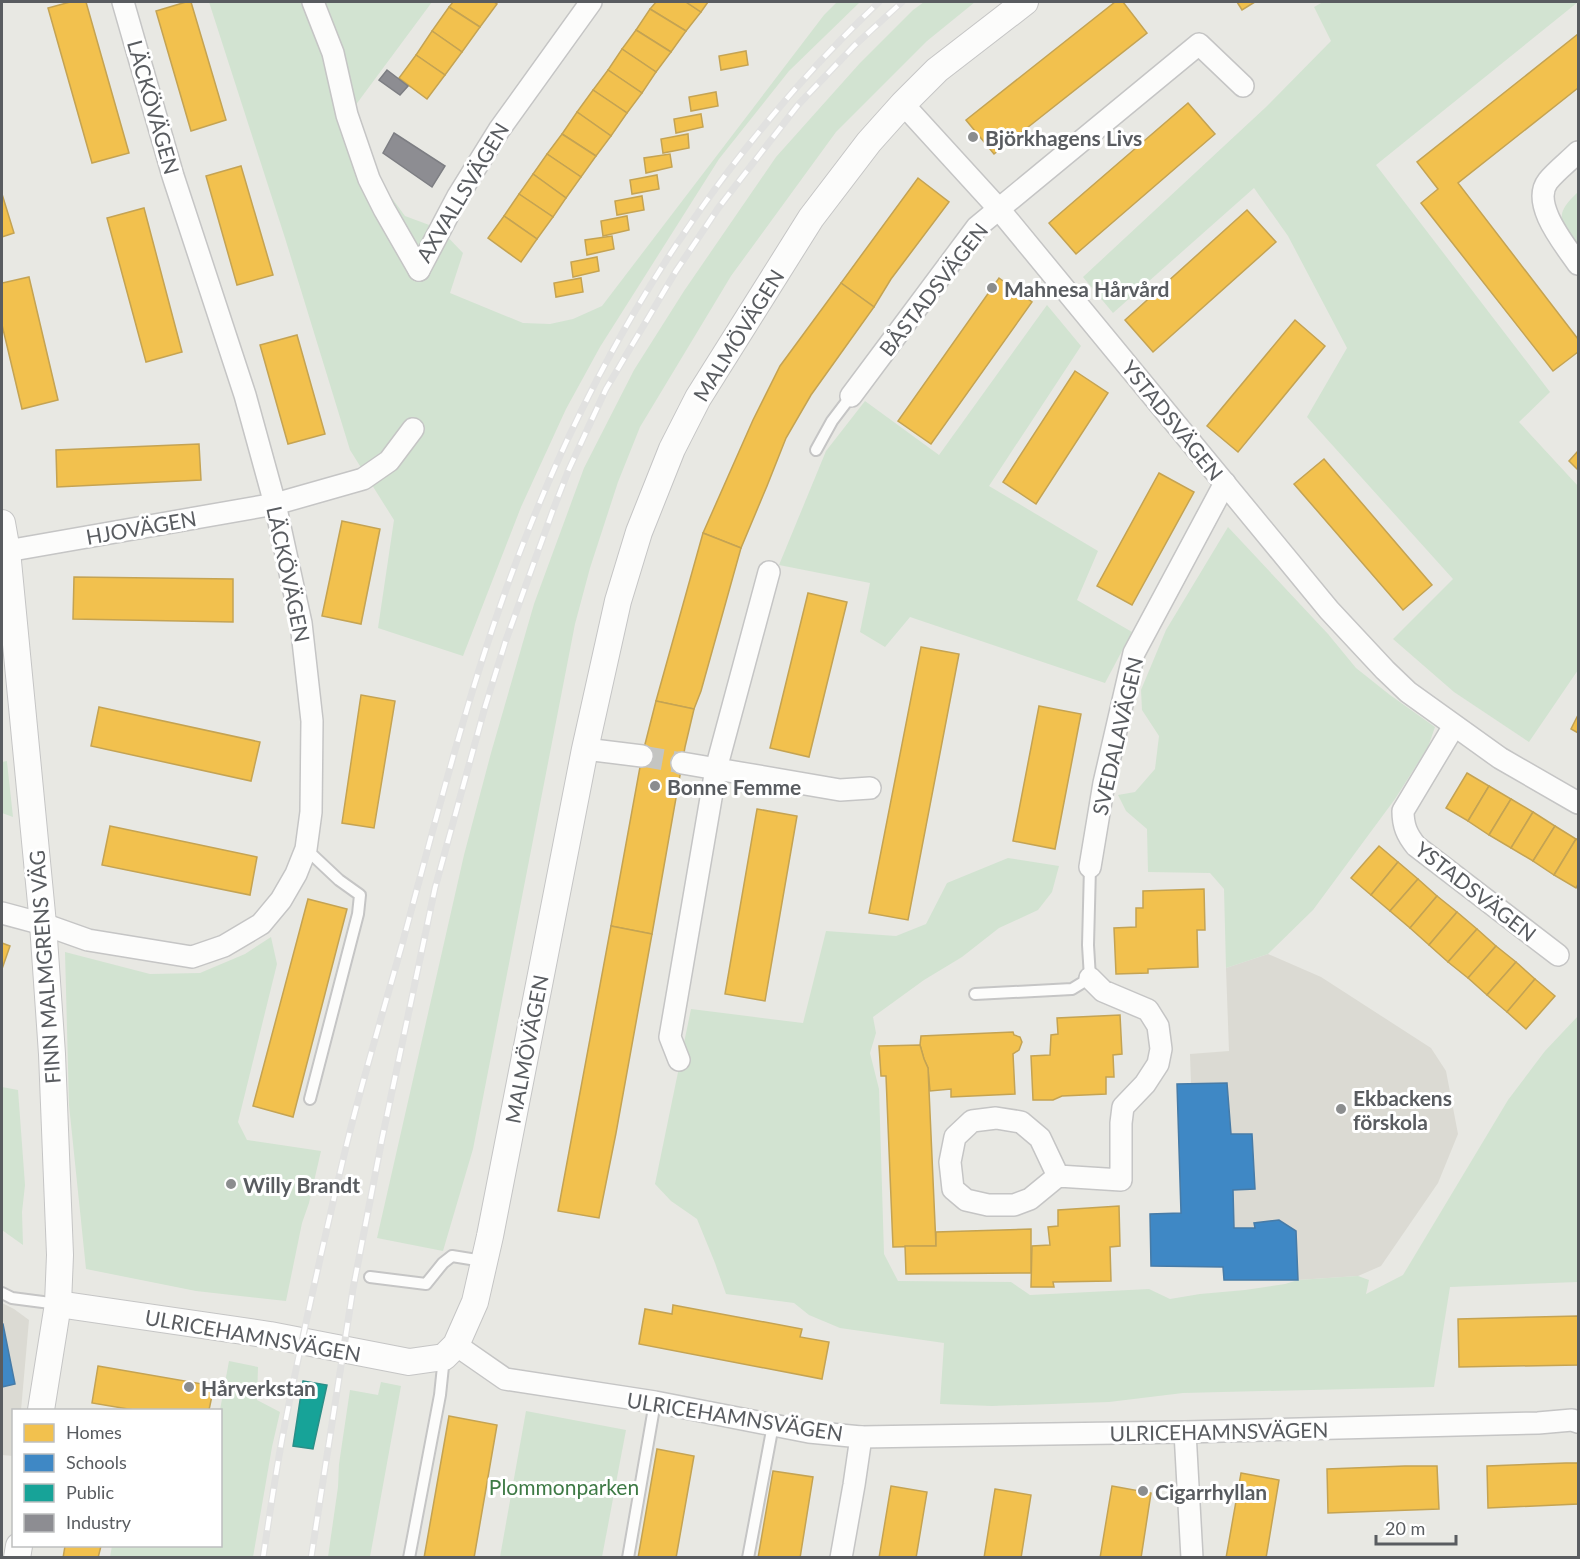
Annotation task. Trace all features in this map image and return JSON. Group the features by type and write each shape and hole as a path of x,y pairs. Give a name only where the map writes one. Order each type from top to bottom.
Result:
{"street":[{"name":"LÄCKÖVÄGEN","path":"2,913 88,940 192,957 224,946 261,924 281,900 296,874 306,849 311,812 312,721 301,623 275,504 245,395 171,168 123,2"},
{"name":"AXVALLSVÄGEN","path":"313,2 333,53 347,115 369,179 419,270 458,196 499,130 591,2"},
{"name":"MALMÖVÄGEN","path":"450,1351 475,1302 490,1236 585,749 618,601 639,532 672,449 698,398 811,218 869,142 937,70 1025,2"},
{"name":"BÅSTADSVÄGEN","path":"852,396 976,227 1199,44 1243,86"},
{"name":"YSTADSVÄGEN","path":"903,104 998,208 1329,610 1379,664 1408,692 1454,726 1500,758 1578,803"},
{"path":"1578,152 1546,183 1542,201 1550,221 1578,264"},
{"path":"275,504 363,479 389,461 413,429"},
{"name":"SVEDALAVÄGEN","path":"1090,867 1104,783 1134,653 1225,483"},
{"name":"HJOVÄGEN","path":"7,551 275,504"},
{"name":"FINN MALMGRENS VÄG","path":"2,524 7,551 43,924 52,1054 59,1235 58,1304 41,1409"},
{"path":"679,1060 670,1036 716,769 769,572"},
{"name":"YSTADSVÄGEN","path":"1454,726 1403,812 1403,823 1407,835 1416,846 1558,955"},
{"path":"585,749 642,756"},
{"path":"682,763 840,790 870,788"},
{"path":"1058,1176 1040,1138 1021,1122 996,1118 972,1121 955,1137 950,1162 953,1189 966,1200 988,1205 1014,1204 1030,1199 1058,1176 1121,1180 1123,1107 1146,1084 1158,1064 1161,1049 1158,1026 1148,1010 1103,991 1090,978"},
{"name":"ULRICEHAMNSVÄGEN","path":"58,1304 270,1335 409,1362 450,1351 505,1379 655,1402 809,1432 861,1437 1185,1432 1538,1423 1572,1420 1578,1422"},
{"path":"1185,1432 1192,1557"},
{"path":"841,1557 861,1437"}],"lane":[{"path":"816,450 832,421 852,396"},
{"path":"306,849 339,880 360,895 358,914 310,1100"},
{"path":"975,994 1072,989 1090,978 1088,945 1090,867"},
{"path":"370,1277 426,1284 443,1263 452,1256 484,1261"},
{"path":"2,1293 12,1298 58,1304"},
{"path":"409,1557 450,1351"},
{"path":"628,1557 655,1402"},
{"path":"748,1557 773,1425"}],"shaded area":[{"name":"Ekbackens förskola","path":"1268,954 1321,977 1431,1048 1446,1071 1458,1134 1438,1183 1381,1266 1358,1276 1298,1280 1295,1230 1278,1220 1255,1223 1255,1228 1234,1228 1227,1083 1191,1084 1190,1054 1229,1051 1226,968"},
{"path":"2,1303 29,1320 21,1409 12,1409 12,1456 2,1455"}],"green space":[{"path":"209,2 432,2 352,110 380,182 405,216 440,229 463,253 450,293 523,323 550,324 573,319 602,306 824,15 837,2 860,2 789,71 719,159 600,347 566,409 521,507 463,656 378,628 394,520 350,450"},
{"path":"924,2 975,2 927,41 836,132 731,276 640,427 618,482 590,568 575,624 473,1149 443,1251 377,1238 464,855 491,753 534,604 584,468 634,370 684,291 776,157 860,63"},
{"path":"1323,2 1578,2 1376,165 1550,392 1519,422 1578,486 1578,670 1529,742 1454,692 1393,639 1453,579 1307,417 1347,348 1288,236 1254,188 1113,313 1083,277 1266,107 1331,41 1314,7"},
{"path":"1578,192 1578,246 1563,224 1562,213"},
{"path":"1047,305 1081,346 989,486 1098,551 1077,600 1132,632 1105,683 910,617 885,647 860,632 870,583 779,565 826,451 865,401 939,455"},
{"path":"1228,527 1328,634 1356,668 1435,727 1428,747 1395,799 1313,910 1268,954 1226,968 1224,889 1210,873 1148,872 1147,829 1126,811 1118,795 1135,792 1155,769 1159,736 1142,710 1141,690 1166,630"},
{"path":"7,761 13,817 2,813 2,762"},
{"path":"1008,858 1059,866 1052,892 1038,910 999,928 962,957 924,980 873,1017 876,1033 870,1053 879,1089 884,1254 898,1281 1011,1282 1030,1295 1149,1289 1170,1299 1245,1290 1298,1280 1358,1276 1369,1280 1366,1294 1403,1275 1508,1100 1545,1051 1578,1016 1578,1282 1450,1287 1434,1387 1183,1393 1109,1402 992,1406 940,1404 944,1343 840,1328 809,1315 794,1303 726,1294 697,1219 671,1201 655,1184 691,1009 803,1023 826,931 896,936 926,924 947,883"},
{"path":"271,937 277,964 238,1122 247,1140 321,1151 302,1223 286,1301 196,1291 86,1269 69,1105 65,952 150,974 200,973 245,954"},
{"path":"2,1087 18,1090 25,1185 22,1212 23,1245 2,1230"},
{"path":"229,1361 258,1367 257,1400 280,1412 253,1557 110,1557 112,1547 222,1547 222,1409 220,1409"},
{"path":"381,1382 401,1386 370,1557 328,1557 350,1390 378,1395"},
{"name":"Plommonparken","path":"526,1411 626,1430 602,1557 500,1557"}],"building: Homes":[{"path":"70,2 86,2 129,153 92,163 48,8"},
{"path":"191,2 226,120 191,131 156,11"},
{"path":"453,2 494,2 497,4 480,27 449,7"},
{"path":"656,2 686,2 701,12 686,31 650,9"},
{"path":"686,2 708,2 701,12"},
{"path":"1115,2 1123,2 1147,33 994,154 966,120"},
{"path":"1237,2 1255,2 1242,10"},
{"path":"449,7 480,27 462,52 432,31"},
{"path":"650,9 686,31 671,52 636,30"},
{"path":"636,30 671,52 656,72 622,49"},
{"path":"432,31 462,52 445,75 416,55"},
{"path":"1578,34 1578,88 1458,183 1578,339 1578,352 1553,371 1421,203 1438,189 1417,162"},
{"path":"622,49 656,72 642,93 608,70"},
{"path":"746,51 748,65 721,70 719,56"},
{"path":"416,55 445,75 427,99 399,78"},
{"path":"608,70 642,93 627,113 593,90"},
{"path":"593,90 627,113 611,136 577,112"},
{"path":"716,92 718,106 691,111 689,97"},
{"path":"1188,103 1215,134 1076,254 1049,223"},
{"path":"577,112 611,136 596,156 562,134"},
{"path":"701,114 703,127 676,133 674,119"},
{"path":"562,134 596,156 581,177 547,154"},
{"path":"688,134 689,148 663,153 661,139"},
{"path":"547,154 581,177 566,198 533,174"},
{"path":"670,154 672,167 646,173 644,158"},
{"path":"241,166 273,275 237,285 206,176"},
{"path":"533,174 566,198 553,217 519,194"},
{"path":"657,175 659,189 632,194 630,180"},
{"path":"918,178 949,202 891,279 874,307 841,283"},
{"path":"2,194 14,233 2,237"},
{"path":"519,194 553,217 537,239 504,216"},
{"path":"642,196 644,210 617,215 615,201"},
{"path":"144,208 182,352 146,362 107,218"},
{"path":"1247,210 1276,242 1153,352 1125,320"},
{"path":"504,216 537,239 521,262 488,238"},
{"path":"627,216 629,230 603,236 601,221"},
{"path":"612,236 614,249 587,255 585,240"},
{"path":"597,257 599,271 573,277 571,262"},
{"path":"29,277 58,400 22,409 2,325 2,283"},
{"path":"581,278 583,292 556,297 554,283"},
{"path":"999,278 1032,302 931,444 898,421"},
{"path":"841,283 874,307 811,395 786,438 741,548 703,533 753,420 780,366"},
{"path":"1295,320 1325,346 1238,452 1207,426"},
{"path":"297,335 325,434 288,444 260,345"},
{"path":"1075,371 1108,393 1036,504 1003,482"},
{"path":"199,444 201,480 57,487 56,450"},
{"path":"1578,451 1578,470 1569,461"},
{"path":"1324,459 1432,585 1403,610 1294,484"},
{"path":"1159,473 1194,492 1132,605 1097,586"},
{"path":"342,521 380,529 361,624 322,616"},
{"path":"703,533 741,548 694,709 656,701"},
{"path":"74,577 233,579 233,622 73,619"},
{"path":"808,593 847,602 809,757 770,748"},
{"path":"921,647 959,654 908,920 869,913"},
{"path":"361,695 395,701 374,828 342,823"},
{"path":"656,701 694,709 685,747 652,934 611,926 642,756"},
{"path":"1039,706 1081,714 1055,849 1013,841"},
{"path":"99,707 260,742 251,781 91,746"},
{"path":"1578,715 1578,733 1571,729"},
{"path":"1467,773 1489,786 1468,821 1446,808"},
{"path":"1489,786 1511,799 1489,835 1468,821"},
{"path":"1511,799 1533,812 1511,848 1489,835"},
{"path":"757,809 797,816 765,1001 725,994"},
{"path":"1533,812 1555,826 1533,861 1511,848"},
{"path":"110,826 257,857 250,895 102,865"},
{"path":"1555,826 1576,839 1554,875 1533,861"},
{"path":"1576,839 1578,840 1578,884 1576,888 1554,875"},
{"path":"1379,846 1398,862 1371,895 1351,878"},
{"path":"1398,862 1418,879 1390,911 1371,895"},
{"path":"1418,879 1437,896 1410,928 1390,911"},
{"path":"1204,889 1205,930 1197,930 1198,967 1148,969 1148,973 1116,974 1114,928 1136,927 1136,908 1143,908 1143,891"},
{"path":"1437,896 1457,912 1429,945 1410,928"},
{"path":"308,899 347,909 293,1117 253,1106"},
{"path":"1457,912 1477,929 1448,962 1429,945"},
{"path":"611,926 652,934 599,1218 558,1211"},
{"path":"1477,929 1496,946 1468,978 1448,962"},
{"path":"2,943 10,946 2,969"},
{"path":"1496,946 1516,962 1487,995 1468,978"},
{"path":"1516,962 1535,979 1507,1012 1487,995"},
{"path":"1535,979 1555,996 1526,1029 1507,1012"},
{"path":"1120,1015 1122,1054 1113,1055 1114,1077 1106,1077 1106,1094 1033,1100 1031,1056 1050,1055 1051,1035 1058,1034 1057,1018"},
{"path":"1013,1032 1014,1035 1020,1037 1022,1042 1019,1050 1013,1054 1015,1094 951,1097 951,1089 930,1091 928,1068 920,1045 921,1036"},
{"path":"920,1045 928,1068 936,1246 893,1247 886,1076 881,1076 879,1046"},
{"path":"1119,1206 1120,1246 1110,1247 1111,1281 1053,1282 1054,1287 1031,1287 1032,1246 1050,1245 1048,1227 1058,1226 1058,1210"},
{"path":"1031,1229 1031,1273 906,1274 905,1246 936,1246 936,1232"},
{"path":"673,1305 802,1329 800,1337 829,1342 822,1379 639,1344 645,1309 672,1314"},
{"path":"1578,1316 1578,1365 1459,1367 1458,1319"},
{"path":"98,1366 214,1386 209,1409 128,1409 92,1403"},
{"path":"449,1416 497,1425 474,1558 424,1558"},
{"path":"657,1449 694,1456 676,1558 638,1558"},
{"path":"1578,1463 1578,1504 1488,1508 1487,1466"},
{"path":"1437,1466 1439,1509 1328,1513 1327,1469"},
{"path":"773,1471 813,1477 800,1558 758,1558"},
{"path":"1241,1473 1279,1480 1266,1558 1226,1558"},
{"path":"891,1486 927,1492 916,1558 879,1558"},
{"path":"1112,1486 1151,1493 1141,1558 1100,1558"},
{"path":"995,1489 1031,1495 1021,1558 984,1558"},
{"path":"65,1547 101,1547 98,1558 63,1558"}],"building: Schools":[{"path":"1227,1083 1231,1134 1252,1134 1255,1189 1233,1190 1234,1228 1255,1228 1254,1223 1279,1220 1296,1231 1298,1280 1224,1280 1223,1267 1151,1266 1150,1214 1181,1213 1177,1084"},
{"path":"2,1324 15,1384 2,1387"}],"building: Public":[{"path":"303,1381 327,1385 313,1449 293,1446"}],"building: Industry":[{"path":"387,70 408,86 400,95 379,80"},
{"path":"394,133 445,166 432,187 383,153"}],"tunnel":[{"path":"642,756 682,763"}],"railway":[{"path":"263,1558 289,1402 366,1069 476,678 531,524 562,451 597,380 635,311 677,244 722,179 771,117 823,58 879,2"},
{"path":"311,1558 353,1289 435,888 485,707 506,640 553,510 606,389 676,271 719,207 798,105 854,46 902,2"}],"place":[{"name":"Björkhagens Livs","path":"973,137"},
{"name":"Mahnesa Hårvård","path":"992,288"},
{"name":"Bonne Femme","path":"655,786"},
{"name":"Ekbackens förskola","path":"1341,1109"},
{"name":"Willy Brandt","path":"231,1184"},
{"name":"Hårverkstan","path":"189,1387"},
{"name":"Cigarrhyllan","path":"1143,1491"}]}
